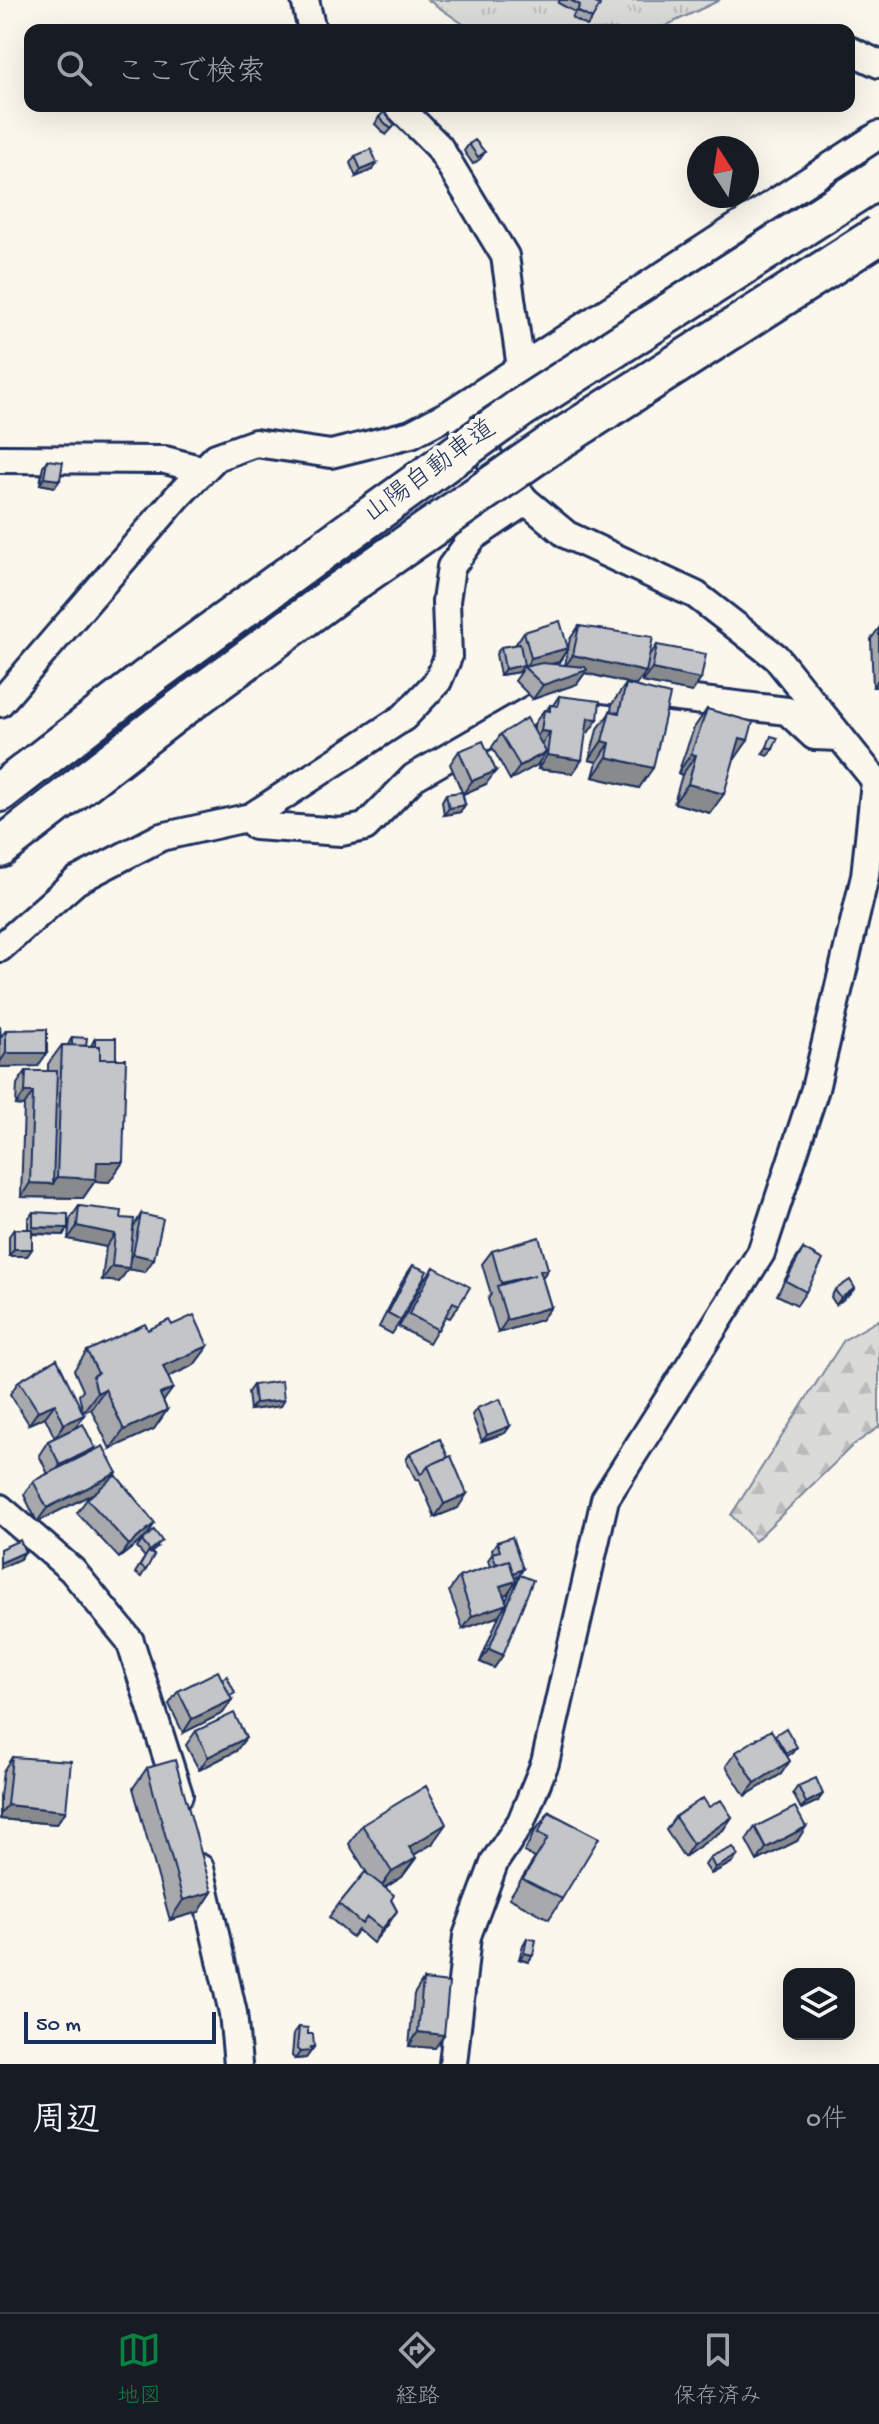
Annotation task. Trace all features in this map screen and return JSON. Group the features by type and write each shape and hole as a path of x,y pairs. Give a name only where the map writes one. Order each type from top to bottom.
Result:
{"highway":[{"name":"山陽自動車道","path":"0,792 149,677 521,408 879,178"},
{"name":"山陽自動車道","path":"0,848 169,717 343,589 549,446 879,235"}],"street":[{"path":"305,0 311,24"},
{"path":"855,53 879,64"},
{"path":"404,112 439,147 505,256 521,368"},
{"path":"0,703 216,457 255,443 331,454 411,434 451,413 879,135"},
{"path":"451,413 526,501 567,535 696,595 776,657 877,784 865,876 811,1104 761,1253 605,1499 545,1763 521,1822 495,1861 467,1936 453,2064"},
{"path":"0,459 165,460 203,470"},
{"path":"0,948 76,881 161,837 251,817 404,717 438,681 448,657 446,601 451,567 473,537 526,501"},
{"path":"251,817 255,826 341,832 365,827 414,777 544,702 586,687 787,711 814,736 840,737"},
{"path":"0,1508 72,1570 130,1641 189,1828 233,2013 238,2064"}],"green space":[{"path":"428,0 720,0 670,24 463,24"},
{"path":"879,1320 879,1427 852,1446 755,1541 731,1515 844,1340"}],"building":[{"path":"570,0 589,0 600,5 592,19 577,11 580,5"},
{"path":"384,112 395,125 391,129 379,117"},
{"path":"475,140 485,152 478,157 469,144"},
{"path":"371,149 377,163 361,170 355,156"},
{"path":"47,460 63,462 60,480 44,478"},
{"path":"560,621 568,648 531,658 524,632"},
{"path":"579,626 653,637 646,672 573,655"},
{"path":"520,644 524,665 505,669 501,647"},
{"path":"657,645 706,654 701,679 652,669"},
{"path":"542,663 585,667 587,670 543,685 524,667"},
{"path":"626,684 670,695 653,768 607,757 610,743 602,741 610,711 619,713"},
{"path":"559,696 600,701 598,719 588,718 582,760 547,755 550,732 541,731 544,710 550,711 550,705 558,706"},
{"path":"707,709 753,722 748,740 740,738 724,794 688,784 696,755 691,754"},
{"path":"527,718 546,752 520,766 501,734"},
{"path":"771,736 778,738 773,749 767,747"},
{"path":"483,741 496,771 472,781 459,751"},
{"path":"462,792 465,805 449,808 446,794"},
{"path":"47,1029 47,1053 6,1053 6,1030"},
{"path":"72,1037 87,1038 86,1046 72,1045"},
{"path":"95,1038 116,1038 116,1059 100,1059 100,1046 95,1046"},
{"path":"62,1045 100,1046 100,1059 126,1059 123,1162 97,1162 96,1179 57,1177"},
{"path":"26,1071 57,1071 53,1184 30,1183 33,1092 25,1092"},
{"path":"79,1206 122,1211 121,1218 134,1219 129,1268 112,1266 115,1234 77,1226"},
{"path":"33,1212 68,1214 68,1228 33,1227"},
{"path":"141,1214 163,1219 154,1259 133,1254"},
{"path":"14,1229 32,1229 32,1249 14,1249"},
{"path":"539,1237 548,1269 540,1271 551,1307 507,1320 497,1286 535,1275 501,1283 492,1251"},
{"path":"803,1249 823,1260 806,1292 786,1281"},
{"path":"413,1265 427,1271 401,1320 388,1313"},
{"path":"434,1267 470,1287 459,1305 453,1302 438,1330 409,1314"},
{"path":"850,1280 855,1288 841,1298 835,1290"},
{"path":"194,1315 208,1346 163,1366 173,1388 160,1394 167,1410 124,1430 105,1389 97,1393 93,1376 98,1373 87,1351 145,1324 148,1330 169,1320 172,1325"},
{"path":"57,1359 84,1415 64,1424 55,1404 38,1411 19,1381"},
{"path":"282,1381 284,1400 255,1403 253,1385"},
{"path":"500,1399 510,1426 487,1435 477,1408"},
{"path":"83,1424 95,1448 60,1465 48,1441"},
{"path":"440,1439 448,1457 428,1466 420,1474 410,1453"},
{"path":"103,1446 117,1473 47,1508 33,1481"},
{"path":"451,1456 467,1494 444,1504 428,1466"},
{"path":"116,1475 155,1523 129,1545 87,1499"},
{"path":"154,1530 162,1541 150,1551 142,1541"},
{"path":"512,1537 523,1569 513,1573 509,1560 496,1564 492,1553 500,1551 497,1542"},
{"path":"20,1540 25,1552 0,1563 0,1549"},
{"path":"148,1552 154,1555 146,1570 140,1566"},
{"path":"509,1560 516,1581 500,1586 507,1604 472,1616 459,1577"},
{"path":"520,1575 533,1580 503,1655 489,1649"},
{"path":"218,1671 232,1700 192,1719 178,1691"},
{"path":"227,1676 235,1693 230,1696 222,1679"},
{"path":"234,1713 246,1738 208,1757 196,1731"},
{"path":"786,1728 797,1747 786,1753 775,1735"},
{"path":"771,1730 790,1761 755,1783 736,1752"},
{"path":"12,1757 71,1761 66,1811 7,1805"},
{"path":"175,1760 212,1892 183,1900 147,1768"},
{"path":"816,1778 823,1794 806,1803 798,1786"},
{"path":"426,1786 446,1824 409,1847 416,1858 392,1872 362,1825"},
{"path":"703,1798 709,1807 721,1800 732,1817 693,1844 675,1817"},
{"path":"795,1807 806,1827 766,1848 755,1827"},
{"path":"549,1812 599,1838 562,1899 523,1879 548,1838 538,1833"},
{"path":"733,1847 738,1855 715,1868 710,1858"},
{"path":"365,1872 394,1895 391,1900 397,1911 382,1929 367,1917 362,1924 339,1904"},
{"path":"527,1938 536,1940 533,1955 524,1953"},
{"path":"423,1980 449,1983 444,2035 418,2032"},
{"path":"299,2027 308,2028 308,2034 313,2034 314,2047 310,2047 311,2051 300,2052 297,2049"}]}
